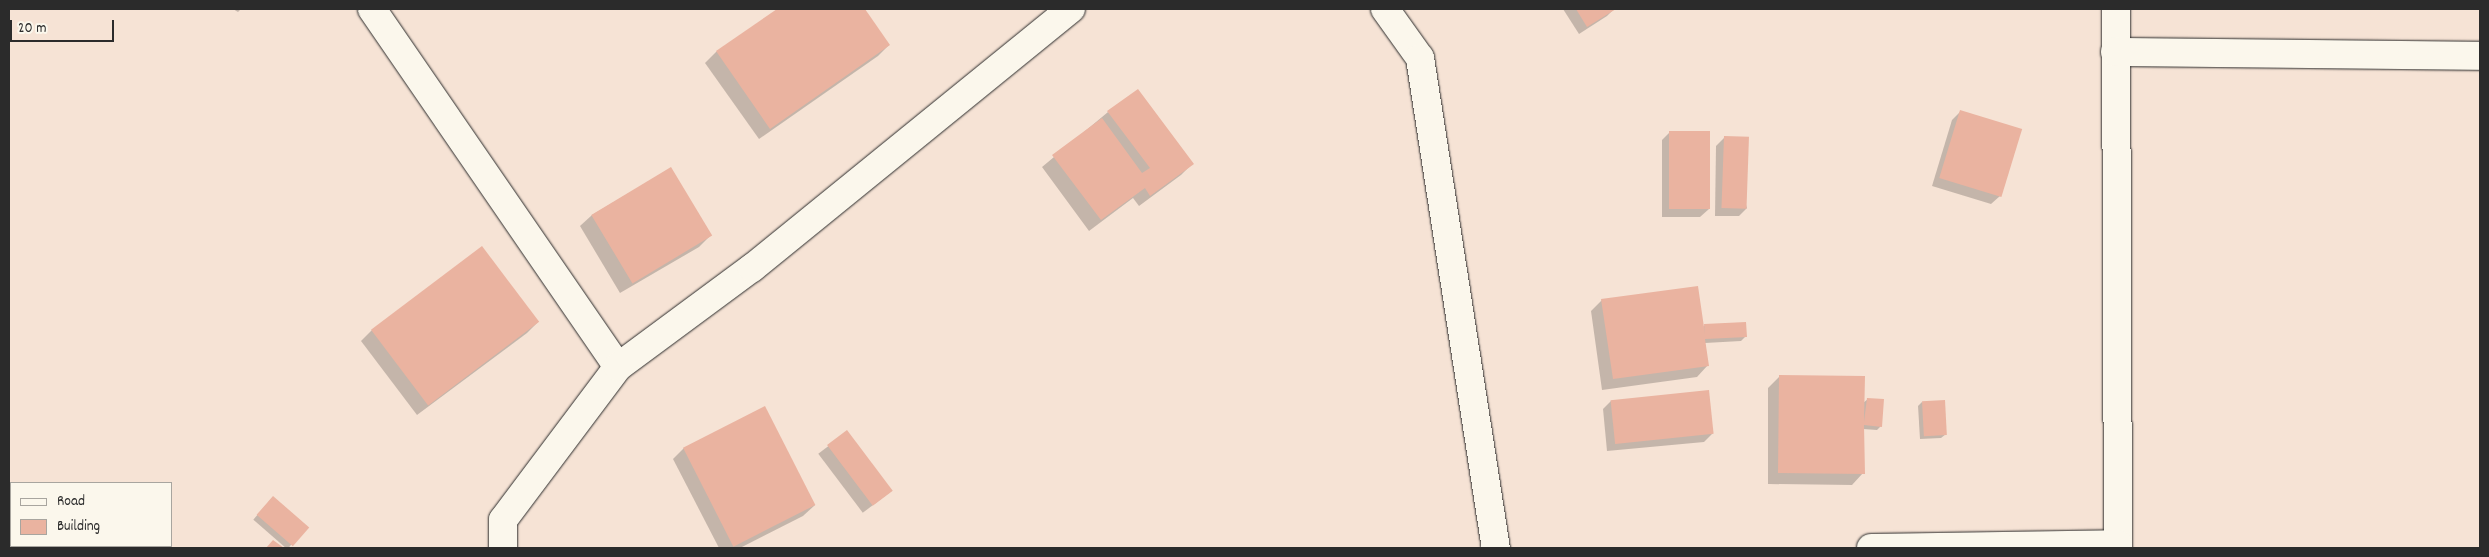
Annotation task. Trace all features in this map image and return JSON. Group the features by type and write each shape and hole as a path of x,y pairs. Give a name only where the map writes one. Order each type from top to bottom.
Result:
{"street":[{"path":"372,9 618,367"},
{"path":"503,548 503,520 618,367 752,268 1071,9"},
{"path":"1385,9 1420,58 1496,548"},
{"path":"1871,548 2118,546 2116,9"},
{"path":"2115,52 2480,56"}],"building":[{"path":"777,9 865,9 890,45 770,129 716,51"},
{"path":"1576,9 1616,9 1587,27"},
{"path":"1138,89 1194,164 1150,196 1145,188 1101,220 1052,155 1102,118 1142,173 1150,168 1107,111"},
{"path":"1960,110 2022,129 2001,197 1939,178"},
{"path":"1669,131 1710,131 1710,209 1669,209"},
{"path":"1724,136 1749,137 1746,209 1721,208"},
{"path":"671,167 712,236 632,283 591,215"},
{"path":"482,246 539,322 428,406 371,330"},
{"path":"1698,286 1705,334 1704,324 1746,322 1747,337 1705,339 1709,366 1613,379 1601,299"},
{"path":"1779,375 1865,376 1864,422 1867,398 1884,399 1882,427 1864,425 1865,474 1778,473"},
{"path":"1709,390 1714,434 1615,444 1611,400"},
{"path":"1945,400 1947,435 1924,436 1922,401"},
{"path":"765,406 815,505 733,547 683,448"},
{"path":"847,430 893,491 873,506 827,445"},
{"path":"273,496 309,527 293,546 257,515"},
{"path":"273,540 284,548 266,548"}]}
